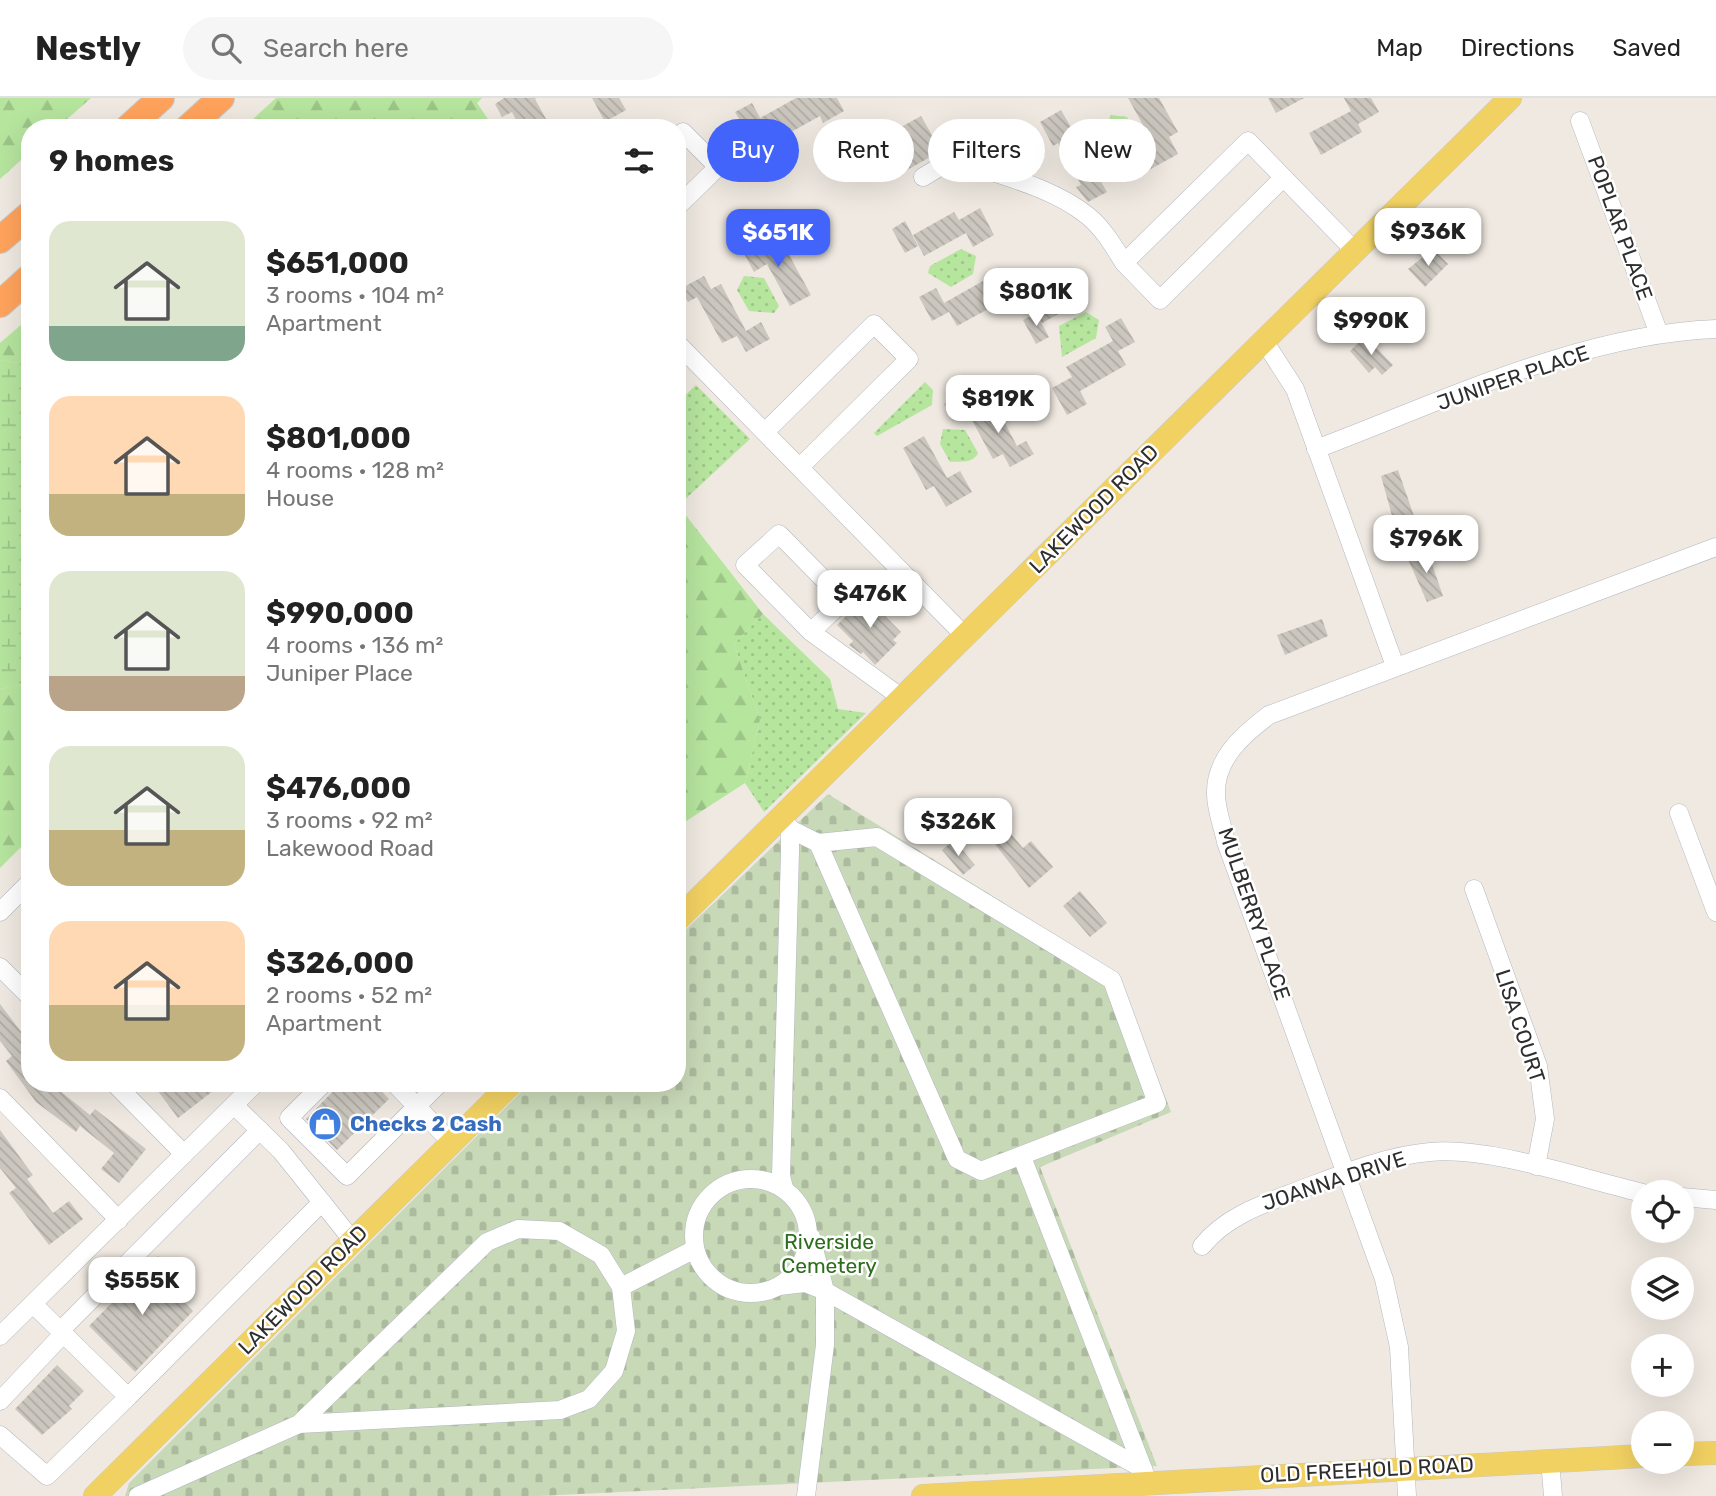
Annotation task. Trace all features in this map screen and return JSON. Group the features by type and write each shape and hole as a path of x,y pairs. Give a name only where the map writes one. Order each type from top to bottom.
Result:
{"highway":[{"path":"138,119 161,98"},
{"path":"198,119 221,98"},
{"path":"0,240 21,222"},
{"path":"0,294 21,276"},
{"path":"0,303 21,284"}],"main road":[{"name":"LAKEWOOD ROAD","path":"686,912 786,823 902,698 1509,98"},
{"name":"LAKEWOOD ROAD","path":"94,1496 503,1092"},
{"path":"1694,1454 1716,1453"},
{"name":"OLD FREEHOLD ROAD","path":"923,1496 1037,1493 1146,1476 1631,1457"}],"street":[{"name":"POPLAR PLACE","path":"1580,121 1659,334"},
{"path":"686,135 718,167 686,198"},
{"path":"1124,263 1248,141 1355,251"},
{"path":"923,177 953,159 1059,197 1089,216 1110,240 1124,263 1160,299 1283,178"},
{"path":"765,432 874,324 909,359 800,467"},
{"name":"JUNIPER PLACE","path":"1316,449 1537,366 1659,334 1716,329"},
{"path":"1264,341 1295,389 1395,666"},
{"path":"686,352 965,636"},
{"path":"811,632 844,600 779,534 745,565 811,632 902,698"},
{"name":"MULBERRY PLACE","path":"1407,1496 1399,1347 1384,1279 1226,842 1216,792 1224,760 1241,736 1269,715 1716,547"},
{"path":"1679,813 1716,912"},
{"path":"786,823 818,843 957,1159 981,1171 1157,1103 1112,980 877,837 818,843"},
{"path":"784,1188 781,1175 786,823"},
{"name":"LISA COURT","path":"1474,889 1538,1066 1545,1119 1536,1166"},
{"path":"0,912 21,891"},
{"path":"0,967 21,988"},
{"path":"123,1092 184,1154"},
{"path":"0,1336 234,1105 244,1092"},
{"path":"315,1092 289,1118 347,1176 431,1092"},
{"path":"403,1092 451,1142"},
{"path":"0,1098 119,1220"},
{"path":"234,1105 260,1130 353,1241"},
{"path":"0,1401 62,1333 260,1130"},
{"name":"JOANNA DRIVE","path":"1202,1246 1211,1234 1247,1210 1395,1157 1432,1151 1467,1153 1536,1166 1631,1190"},
{"path":"1022,1157 1146,1476"},
{"path":"806,1496 825,1345 825,1291 806,1219 797,1202 784,1188 766,1180 747,1178 719,1188 699,1210 693,1229 695,1249 702,1267 714,1280 729,1289 762,1292 779,1286 805,1283 825,1291 1146,1476"},
{"path":"1694,1198 1716,1200"},
{"path":"0,1435 47,1476 322,1202"},
{"path":"779,1286 790,1277 806,1252 806,1219"},
{"path":"138,1496 299,1424 487,1242 518,1229 559,1231 601,1255 621,1287 626,1331 614,1371 589,1398 560,1410 299,1424"},
{"path":"621,1287 695,1249"},
{"path":"33,1304 128,1397"},
{"path":"1550,1460 1553,1496"}],"green space":[{"path":"0,98 91,98 67,119 21,119 21,160 0,179"},
{"path":"276,98 482,98 477,103 488,119 253,119"},
{"path":"1111,115 1128,119 1109,119"},
{"path":"961,249 976,256 973,274 951,287 928,273 930,266"},
{"path":"744,276 764,278 779,306 774,313 749,311 737,290"},
{"path":"1086,312 1099,320 1096,338 1062,357 1059,326"},
{"path":"21,325 21,364 0,360 0,343"},
{"path":"0,360 21,364 21,685 0,689"},
{"path":"925,382 933,390 932,405 877,436 874,433"},
{"path":"696,385 750,439 686,498 686,394"},
{"path":"943,429 965,430 978,453 976,457 950,462 940,444"},
{"path":"686,516 763,614 734,644 760,720 745,783 686,821"},
{"path":"763,614 830,679 838,709 866,713 764,812 745,783 760,720 734,644"},
{"path":"21,685 21,847 0,868 0,689"},
{"name":"Riverside Cemetery","path":"828,794 1117,973 1171,1112 1040,1167 1157,1466 539,1496 125,1496 129,1483 521,1092 686,1092 686,929"}],"building":[{"path":"504,98 536,98 526,104 535,99 546,119 516,119 512,112 502,117 495,104"},
{"path":"592,98 619,98 626,110 610,119 603,119"},
{"path":"796,98 837,98 844,111 830,119 821,119 820,116 799,128 799,119 760,118"},
{"path":"1128,98 1159,98 1178,132 1169,137 1178,154 1156,166 1156,119 1140,119"},
{"path":"1268,98 1304,98 1276,113"},
{"path":"1344,98 1371,98 1379,112 1358,124 1362,132 1321,155 1309,133 1351,111"},
{"path":"752,103 761,119 739,119 735,112"},
{"path":"1061,110 1066,119 1059,119 1059,145 1053,146 1045,131 1045,119"},
{"path":"921,116 928,128 928,158 914,166 914,120"},
{"path":"1079,182 1101,182 1107,192 1088,202 1076,187 1081,185"},
{"path":"980,208 994,235 973,247 966,233 924,256 913,235 954,212 959,220"},
{"path":"905,221 918,246 905,253 892,229"},
{"path":"769,236 780,257 788,253 811,295 790,306 767,264 754,272 742,250"},
{"path":"1433,249 1448,264 1425,287 1408,269"},
{"path":"704,276 711,289 721,284 746,331 761,322 770,339 746,352 737,336 722,343 697,297 688,302 686,286"},
{"path":"990,277 1003,301 957,326 944,303"},
{"path":"1072,279 1084,300 1042,323 1030,302"},
{"path":"936,288 949,312 932,321 919,297"},
{"path":"1036,313 1049,337 1036,344 1023,320"},
{"path":"1121,318 1135,342 1118,351 1126,365 1080,391 1087,404 1067,415 1052,388 1072,377 1066,367 1113,341 1105,327"},
{"path":"1365,336 1393,365 1382,375 1375,367 1369,373 1350,351"},
{"path":"968,391 977,407 953,420 944,404"},
{"path":"992,399 1017,446 1026,441 1034,454 1010,467 1003,454 993,459 968,413"},
{"path":"924,436 947,478 960,471 972,492 946,507 934,486 926,490 903,448"},
{"path":"1398,470 1414,516 1394,523 1381,476"},
{"path":"1427,550 1443,596 1427,602 1407,557"},
{"path":"870,593 882,605 878,609 901,632 893,640 897,643 875,665 863,652 861,654 849,645 853,641 837,625"},
{"path":"1322,619 1328,636 1285,655 1277,635"},
{"path":"994,814 1023,848 1031,841 1053,867 1029,888 980,825"},
{"path":"954,840 975,865 963,875 942,850"},
{"path":"1080,891 1107,923 1090,937 1063,906"},
{"path":"0,1004 21,1032 21,1082 6,1061 12,1056 0,1041"},
{"path":"29,1092 61,1092 90,1115 95,1109 146,1149 119,1183 101,1169 114,1153 80,1126 76,1132 36,1102"},
{"path":"159,1092 212,1092 178,1118"},
{"path":"332,1092 382,1092 389,1099 337,1150 306,1119"},
{"path":"0,1130 33,1175 27,1179 53,1213 69,1201 83,1219 49,1245 9,1193 16,1188 0,1168"},
{"path":"158,1256 170,1269 161,1278 193,1311 135,1372 89,1326"},
{"path":"57,1365 84,1391 69,1406 72,1409 42,1435 15,1409"}],"place":[{"name":"Checks 2 Cash","path":"325,1124"}]}
